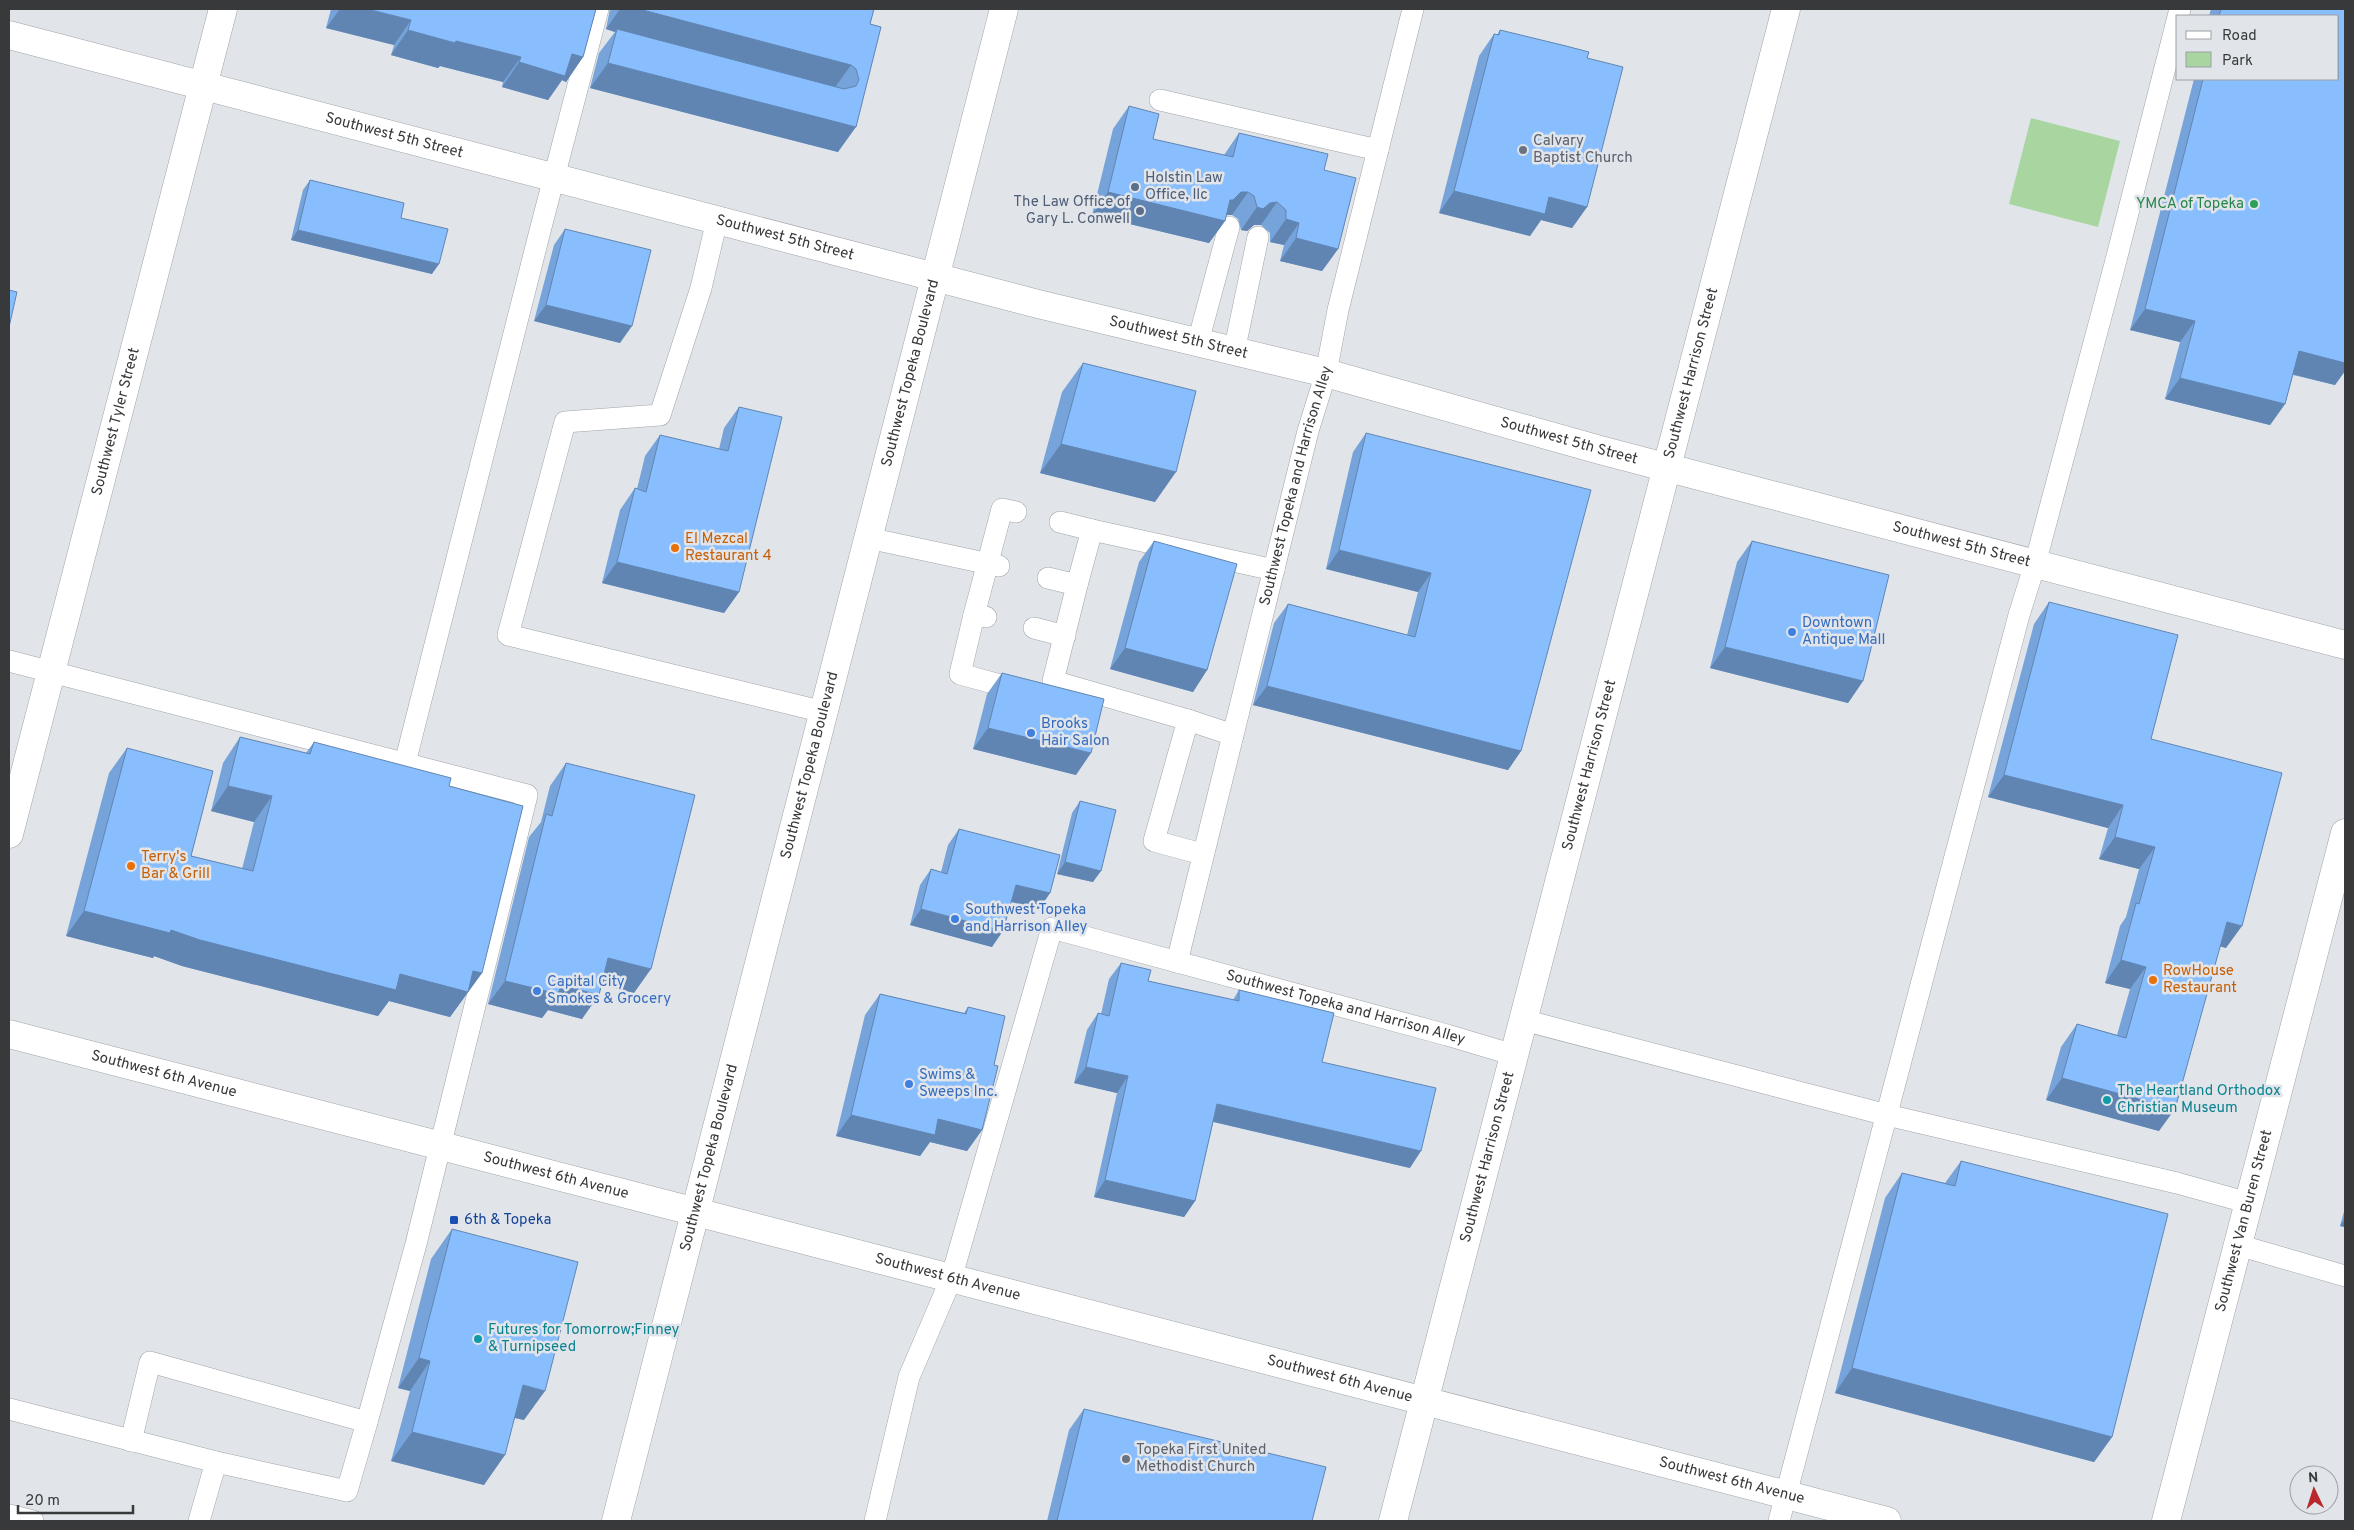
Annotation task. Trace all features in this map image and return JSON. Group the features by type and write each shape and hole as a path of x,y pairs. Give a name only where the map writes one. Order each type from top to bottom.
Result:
{"street":[{"name":"Southwest Tyler Street","path":"9,834 223,9"},
{"name":"Southwest Topeka Boulevard","path":"616,1521 1004,9"},
{"name":"Southwest Harrison Street","path":"1393,1521 1786,9"},
{"name":"Southwest 5th Street","path":"9,35 935,277 1234,352 1326,373 1666,467 2345,644"},
{"name":"Southwest Van Buren Street","path":"2166,1521 2345,833"},
{"name":"Southwest 6th Avenue","path":"9,1034 1887,1521"}],"lane":[{"path":"405,763 553,177 600,40 598,9"},
{"name":"Southwest Topeka and Harrison Alley","path":"1177,962 1202,854 1308,431 1326,373 1338,310 1413,9"},
{"path":"1778,1521 2019,615 2035,564 2176,21"},
{"path":"1160,100 1378,150"},
{"path":"717,220 701,288 660,416 565,422 508,635 824,712"},
{"path":"1198,342 1229,227"},
{"path":"1234,352 1258,237"},
{"path":"1016,512 1002,509 994,564 980,616 960,674 1023,691 1053,681 1233,735"},
{"path":"1060,522 1274,570"},
{"path":"1053,681 1092,530"},
{"path":"868,538 994,564"},
{"path":"1048,578 1077,584"},
{"path":"1034,628 1064,636"},
{"path":"9,661 527,795 416,1244 347,1491 216,1462 9,1409"},
{"path":"1188,720 1154,841 1202,854"},
{"name":"Southwest Topeka and Harrison Alley","path":"951,1279 1052,928 1448,1035 1514,1055"},
{"path":"1523,1020 1887,1115 2167,1181 2249,1203"},
{"path":"2238,1245 2345,1276"},
{"path":"876,1521 909,1377 951,1279"},
{"path":"131,1441 150,1362 367,1422"},
{"path":"199,1521 216,1462"},
{"path":"9,1515 33,1521"}],"green space":[{"path":"2031,118 2120,141 2098,227 2009,204"}],"building":[{"path":"367,9 596,9 583,57 572,54 565,76 519,62 521,57 456,41 455,43 408,30 411,20"},
{"path":"639,9 874,9 870,24 881,27 856,127 608,63 617,29 844,89 856,86 859,80 856,69 851,65"},
{"name":"YMCA of Topeka","path":"2221,9 2345,9 2345,363 2299,351 2285,404 2180,378 2195,321 2145,309 2203,80 2339,80 2339,15 2219,15"},
{"name":"Calvary Baptist Church","path":"1500,30 1589,52 1587,58 1623,67 1587,207 1549,197 1545,214 1454,191 1494,34 1499,35"},
{"path":"1129,106 1159,114 1153,139 1233,157 1239,133 1328,154 1324,170 1356,178 1338,249 1296,238 1299,223 1286,219 1286,210 1277,202 1270,203 1263,209 1257,207 1254,196 1248,192 1241,192 1233,200 1230,200 1225,221 1108,192"},
{"path":"310,180 404,203 401,218 448,229 439,264 298,230"},
{"path":"565,229 651,250 632,326 546,305"},
{"path":"9,290 17,292 9,327"},
{"path":"1083,363 1196,391 1176,472 1061,444"},
{"name":"El Mezcal Restaurant 4","path":"739,407 782,417 739,592 617,562 635,488 646,492 660,435 728,451"},
{"path":"1366,433 1591,490 1521,751 1267,686 1288,604 1415,637 1431,573 1339,550"},
{"path":"1154,541 1237,564 1207,670 1125,648"},
{"name":"Downtown Antique Mall","path":"1752,541 1889,575 1863,681 1725,647"},
{"path":"2049,602 2178,635 2151,739 2282,773 2242,926 2227,922 2175,1109 2062,1078 2077,1024 2126,1038 2146,967 2121,960 2136,903 2139,904 2155,847 2115,837 2123,805 2004,775"},
{"path":"1002,673 1104,699 1091,753 988,728"},
{"path":"240,737 310,754 314,742 451,778 449,786 523,806 482,973 473,971 468,992 400,974 396,990 200,940 171,930 170,933 84,911 127,748 213,771 191,856 253,871 272,796 228,786"},
{"path":"566,763 695,795 651,969 608,958 599,995 561,985 558,994 505,981 546,814 552,816"},
{"path":"1080,801 1116,810 1101,871 1065,862"},
{"path":"959,829 1060,855 1050,893 1016,885 1003,931 921,909 931,869 947,874"},
{"path":"1121,963 1151,970 1148,981 1239,1001 1239,990 1334,1013 1322,1062 1436,1088 1421,1151 1217,1104 1195,1201 1105,1180 1128,1076 1086,1067 1098,1013 1109,1016"},
{"name":"Swims & Sweeps Inc.","path":"880,994 966,1014 968,1007 1005,1016 994,1065 998,1066 982,1130 938,1119 935,1135 851,1115"},
{"path":"1961,1161 2168,1214 2112,1437 1852,1368 1902,1173 1955,1186"},
{"name":"Futures for Tomorrow;Finney & Turnipseed","path":"452,1229 578,1262 545,1391 523,1385 505,1455 412,1432 430,1361 419,1358"},
{"name":"Topeka First United Methodist Church","path":"1084,1409 1326,1467 1312,1521 1057,1521"}],"place":[{"name":"Calvary Baptist Church","path":"1523,150"},
{"name":"Holstin Law Office, llc","path":"1135,187"},
{"name":"YMCA of Topeka","path":"2254,204"},
{"name":"The Law Office of Gary L. Conwell","path":"1140,211"},
{"name":"El Mezcal Restaurant 4","path":"675,548"},
{"name":"Downtown Antique Mall","path":"1792,632"},
{"name":"Brooks Hair Salon","path":"1031,733"},
{"name":"Terry's Bar & Grill","path":"131,866"},
{"name":"Southwest Topeka and Harrison Alley","path":"955,919"},
{"name":"RowHouse Restaurant","path":"2153,980"},
{"name":"Capital City Smokes & Grocery","path":"537,991"},
{"name":"Swims & Sweeps Inc.","path":"909,1084"},
{"name":"The Heartland Orthodox Christian Museum","path":"2107,1100"},
{"name":"6th & Topeka","path":"454,1220"},
{"name":"Futures for Tomorrow;Finney & Turnipseed","path":"478,1339"},
{"name":"Topeka First United Methodist Church","path":"1126,1459"}]}
